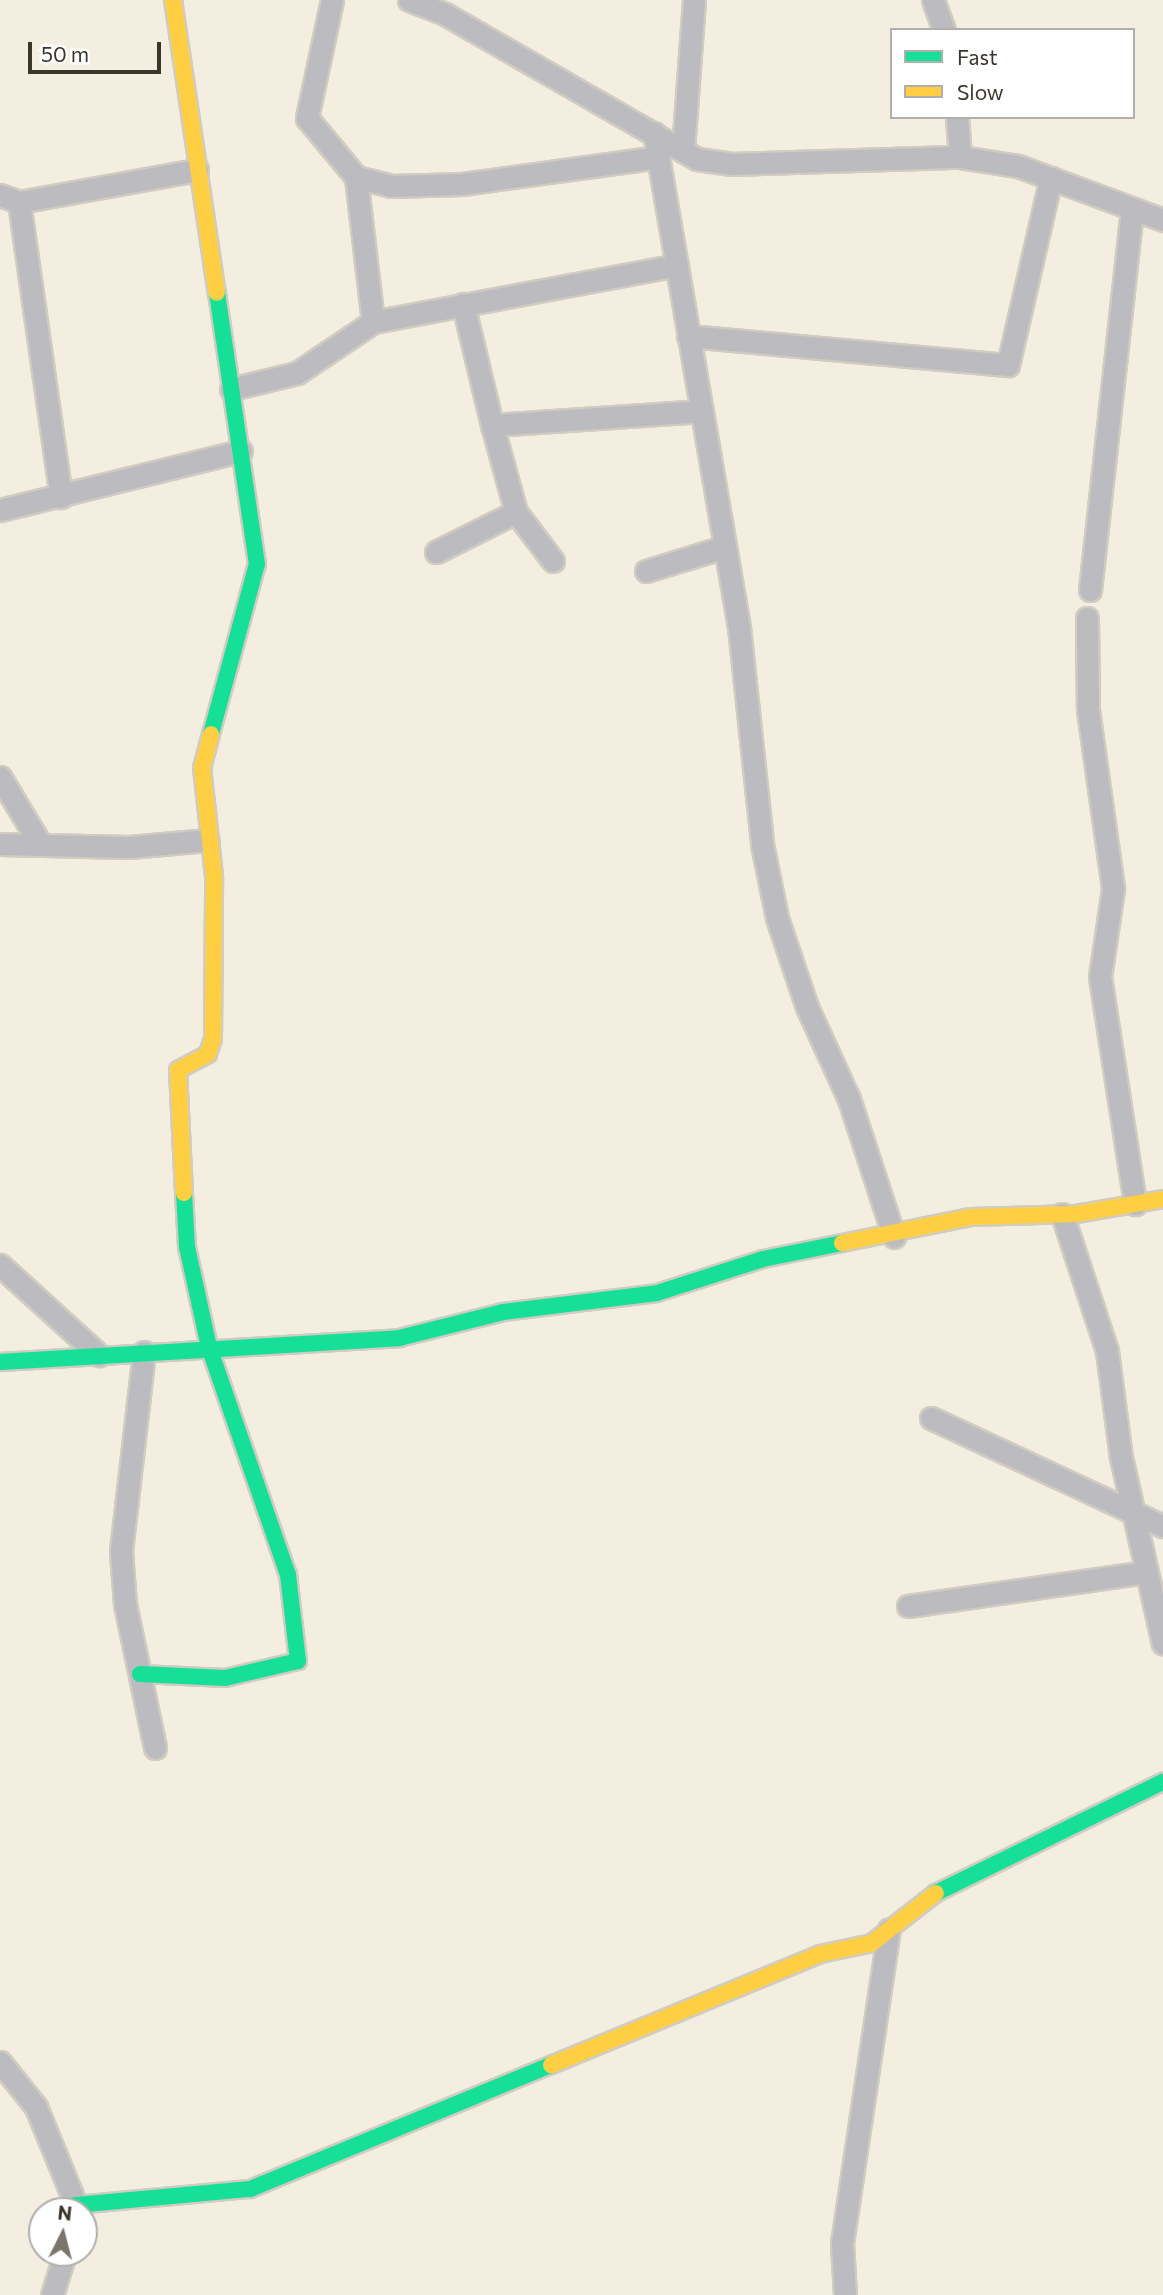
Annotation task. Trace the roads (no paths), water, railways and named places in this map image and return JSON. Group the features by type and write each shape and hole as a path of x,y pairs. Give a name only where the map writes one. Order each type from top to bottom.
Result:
{"street":[{"path":"140,1674 225,1678 298,1661 288,1575 209,1347 187,1247 178,1070 208,1054 214,1039 208,840 202,768 257,564 173,0"},
{"path":"332,0 307,118 356,177 373,322"},
{"path":"409,0 446,7 683,150 730,164 960,157 1051,178 1163,220"},
{"path":"683,150 694,0"},
{"path":"933,0 943,28"},
{"path":"957,119 960,157"},
{"path":"654,133 724,547 777,918 807,1007 849,1099 894,1237"},
{"path":"356,177 391,186 462,184 659,157"},
{"path":"61,497 9,199 197,170"},
{"path":"688,336 1008,365 1051,178"},
{"path":"1090,590 1132,208"},
{"path":"231,389 297,373 373,322 677,265"},
{"path":"463,303 516,512 552,561"},
{"path":"492,425 701,411"},
{"path":"0,510 241,451"},
{"path":"436,552 516,512"},
{"path":"646,571 724,547"},
{"path":"1087,618 1088,709 1113,890 1100,977 1135,1204"},
{"path":"0,777 39,842"},
{"path":"0,844 39,842 129,847 208,840"},
{"path":"0,1362 209,1347 399,1338 513,1310 644,1295 764,1258 894,1237 971,1217 1062,1214 1163,1199"},
{"path":"1062,1214 1107,1351 1133,1513 1163,1643"},
{"path":"0,1265 99,1355"},
{"path":"145,1352 121,1550 140,1674 155,1748"},
{"path":"931,1418 1163,1526"},
{"path":"908,1606 1146,1572"},
{"path":"98,2206 250,2189 820,1954 872,1943 926,1898 1163,1782"},
{"path":"845,2295 842,2243 889,1930"},
{"path":"0,2062 36,2107 71,2197"},
{"path":"52,2295 61,2267"}]}
